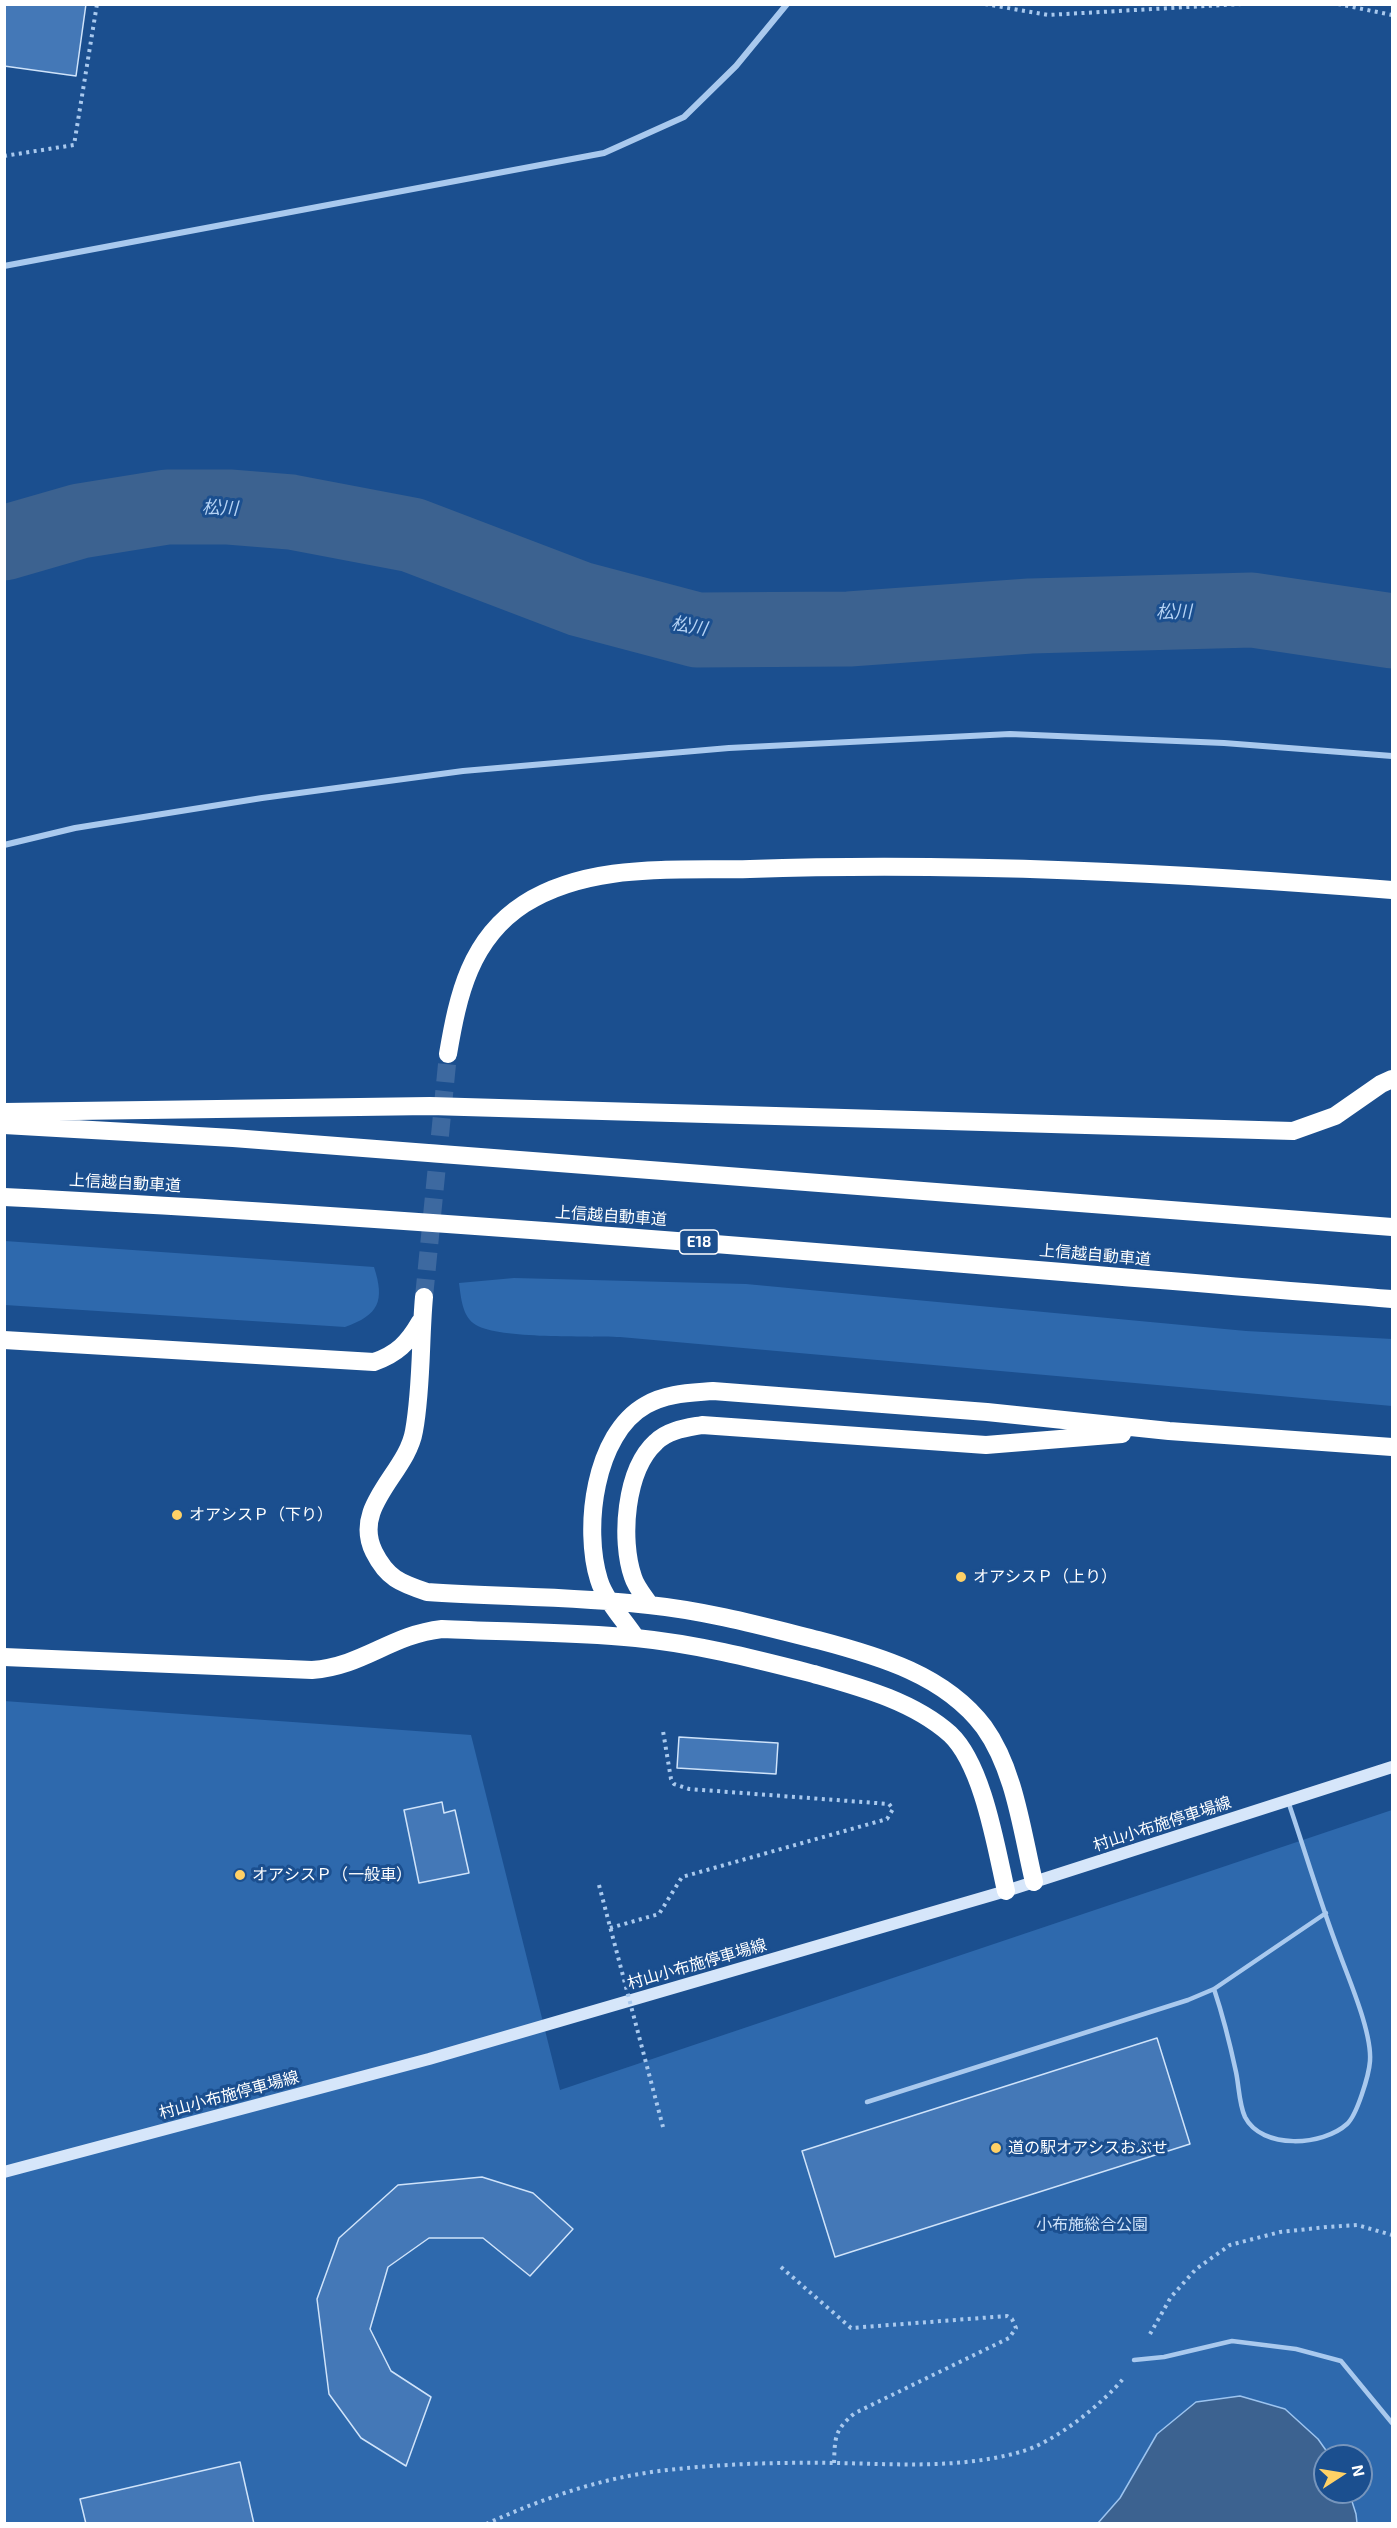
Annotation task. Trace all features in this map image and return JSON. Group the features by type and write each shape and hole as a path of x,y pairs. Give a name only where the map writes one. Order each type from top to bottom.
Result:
{"highway":[{"path":"448,1054 457,998 475,956 497,925 525,904 559,887 597,876 636,872 819,866 1038,869 1251,879 1392,890"},
{"path":"4,1112 430,1106 1293,1131 1335,1116 1380,1084 1392,1079"},
{"path":"4,1125 268,1140 1392,1227"},
{"name":"上信越自動車道","path":"4,1197 228,1208 638,1237 1392,1299"},
{"path":"424,1297 414,1432 406,1456 378,1497 369,1519 371,1545 382,1566 400,1583 427,1592 650,1605 731,1618 874,1655 920,1675 958,1699 984,1728 1004,1768 1034,1882"},
{"path":"4,1340 374,1362 394,1355 411,1338 422,1318"},
{"path":"636,1638 600,1583 593,1552 596,1486 602,1467 621,1427 645,1405 673,1394 713,1391 987,1412 1169,1431 1392,1447"},
{"path":"650,1605 634,1579 626,1552 627,1517 633,1485 642,1461 656,1442 676,1429 702,1425 986,1445 1169,1431"},
{"path":"4,1657 312,1670 333,1668 355,1662 417,1632 441,1629 636,1638 722,1650 863,1687 917,1711 951,1735 972,1768 985,1806 1006,1891"}],"main road":[{"name":"村山小布施停車場線","path":"4,2172 429,2059 1006,1891 1392,1767"}],"street":[{"path":"4,266 604,153 684,117 736,66 787,4"},
{"path":"4,845 75,828 274,796 463,771 729,748 1010,734 1224,743 1392,756"}],"lane":[{"path":"1214,1989 1225,2020 1245,2116 1255,2130 1269,2136 1295,2141 1335,2133 1349,2122 1367,2079 1370,2059 1354,1992 1288,1801"},
{"path":"867,2102 1177,2004 1214,1989 1326,1913"},
{"path":"1134,2360 1164,2357 1232,2341 1296,2349 1341,2361 1392,2423"}],"path":[{"path":"4,156 74,145 97,4"},
{"path":"985,4 1048,15 1241,4"},
{"path":"1338,4 1392,15"},
{"path":"610,1928 659,1914 682,1877 887,1819 893,1809 889,1804 689,1788 674,1784 663,1731"},
{"path":"599,1885 663,2127"},
{"path":"781,2267 851,2328 1007,2316 1012,2319 1016,2328 1009,2338 855,2413 840,2424 835,2436 834,2463"},
{"path":"486,2523 535,2502 596,2482 660,2471 834,2463 909,2465"}],"green space":[{"path":"5,1241 374,1267 379,1298 372,1312 345,1327 5,1305"},
{"path":"514,1278 746,1284 1246,1331 1392,1339 1392,1406 620,1337 524,1335 488,1329 471,1321 463,1306 459,1283"},
{"name":"小布施総合公園","path":"4,1701 471,1735 560,2090 1392,1810 1392,2523 5,2523"}],"shaded area":[{"path":"1240,2396 1285,2409 1322,2444 1313,2444 1313,2504 1353,2504 1357,2523 1098,2523 1120,2498 1157,2434 1196,2402"}],"building":[{"path":"4,4 86,4 76,76 4,66"},
{"path":"679,1737 778,1743 776,1774 677,1768"},
{"path":"442,1802 444,1813 455,1810 469,1873 419,1883 404,1810"},
{"name":"道の駅オアシスおぶせ","path":"1157,2038 1190,2144 835,2257 802,2151"},
{"path":"482,2177 533,2193 573,2229 530,2276 483,2238 429,2238 388,2267 370,2329 391,2371 431,2397 406,2466 361,2438 329,2394 317,2299 339,2238 398,2185"},
{"path":"240,2462 254,2524 86,2524 80,2499"}],"waterway":[{"name":"松川","path":"4,543 80,521 167,507 229,507 291,512 412,535 580,599 697,630 849,629 1030,616 1252,610 1392,631"}],"tunnel":[{"path":"424,1297 448,1054"}],"place":[{"name":"オアシスＰ（下り）","path":"177,1515"},
{"name":"オアシスＰ（上り）","path":"961,1577"},
{"name":"オアシスＰ（一般車）","path":"240,1875"},
{"name":"道の駅オアシスおぶせ","path":"996,2148"}]}
